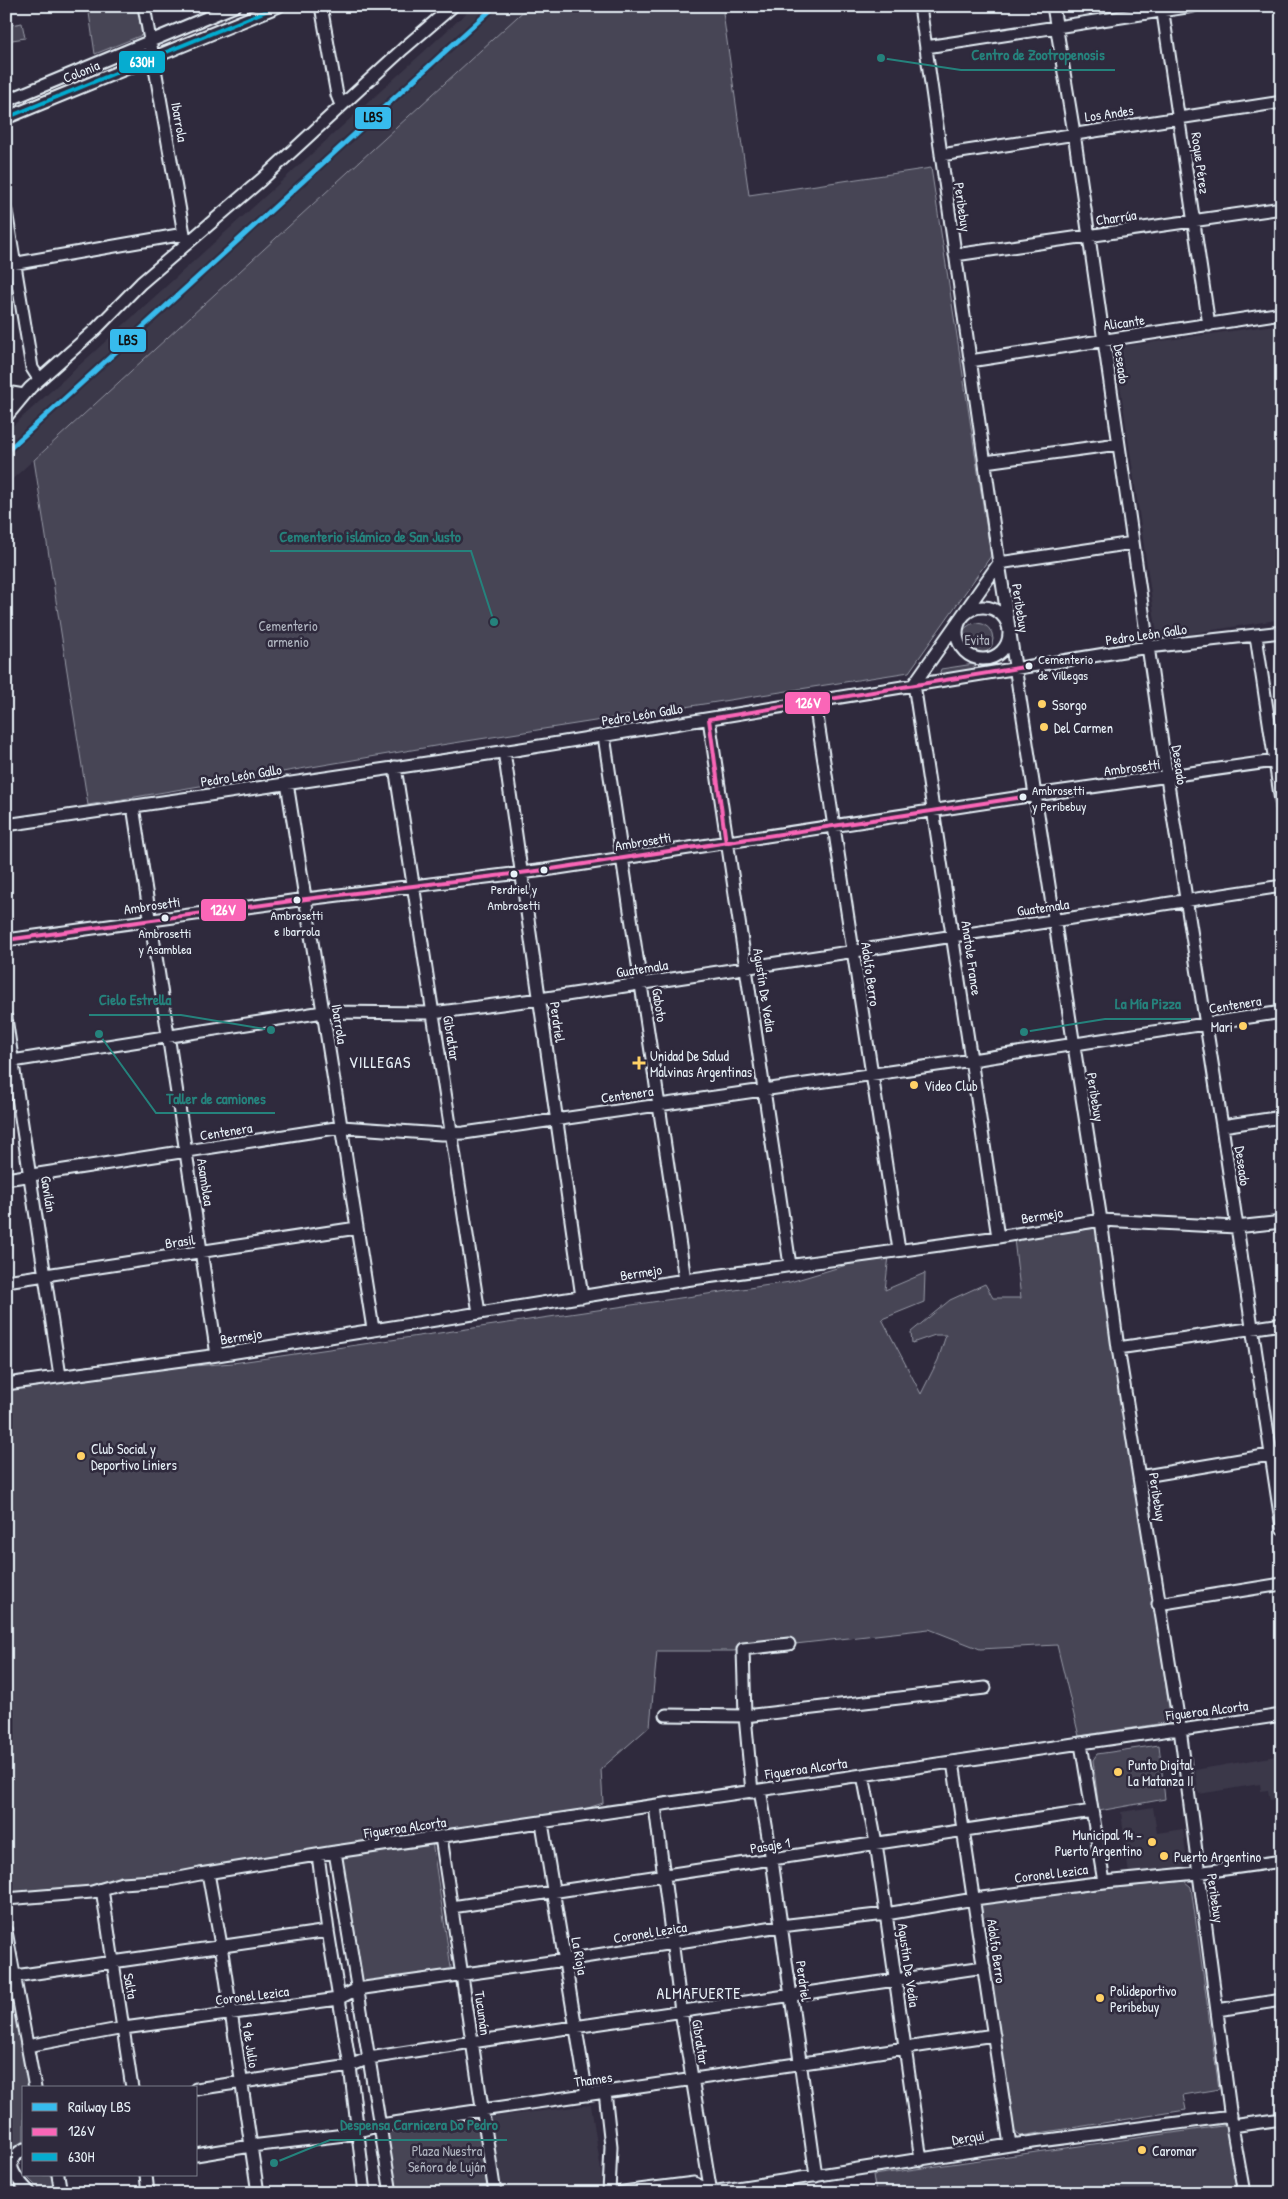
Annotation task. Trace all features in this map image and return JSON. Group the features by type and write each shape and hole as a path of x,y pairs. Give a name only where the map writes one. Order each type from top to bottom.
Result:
{"street":[{"name":"Ibarrola","path":"144,6 186,238"},
{"name":"Colonia","path":"6,101 235,6"},
{"name":"Colonia","path":"6,118 279,6"},
{"path":"321,6 337,95 341,105"},
{"path":"6,417 39,379 94,331 186,238 261,180 341,105 454,6"},
{"name":"Peribebuy","path":"920,6 999,563 1072,1045 1101,1220 1118,1348 1158,1604 1180,1729 1197,1873 1244,2193"},
{"name":"Deseado","path":"1053,6 1074,134 1185,901 1222,1126 1251,1328 1276,1454 1282,1528"},
{"path":"926,47 1056,28 1162,9 1193,6"},
{"name":"Roque Pérez","path":"1162,9 1180,118 1209,325"},
{"name":"Los Andes","path":"940,155 1282,102"},
{"name":"Charrúa","path":"955,255 1282,208"},
{"path":"6,211 11,264 32,368 39,379"},
{"path":"11,264 186,238"},
{"name":"Alicante","path":"970,361 1282,313"},
{"path":"6,392 24,395"},
{"path":"985,462 1118,444"},
{"path":"914,684 999,563 1133,542"},
{"path":"975,608 992,608 1005,618 1010,634 1004,649 997,656 979,660 970,657 963,651 958,644 956,635 962,617 975,608"},
{"name":"Pedro León Gallo","path":"6,825 504,752 815,703 914,684 1148,647 1282,632"},
{"path":"1256,636 1278,761 1282,808"},
{"name":"Anatole France","path":"914,684 954,935 998,1237"},
{"name":"Adolfo Berro","path":"815,703 899,1250"},
{"name":"Agustín De Vedia","path":"709,719 726,843 766,1090 790,1265"},
{"name":"Gaboto","path":"604,736 686,1280"},
{"name":"Perdriel","path":"504,752 582,1297"},
{"name":"Ambrosetti","path":"6,940 306,898 521,873 622,859 1035,795 1278,761"},
{"name":"Gibraltar","path":"395,767 480,1313"},
{"name":"Ibarrola","path":"287,783 373,1329"},
{"name":"Asamblea","path":"133,806 217,1355"},
{"name":"Guatemala","path":"10,1061 323,1012 433,1013 540,999 1282,886"},
{"name":"Centenera","path":"6,1180 342,1127 452,1134 972,1060 1282,1012"},
{"name":"Gavilán","path":"6,1018 10,1061 32,1176 60,1376"},
{"path":"1222,1126 1282,1117"},
{"name":"Bermejo","path":"6,1384 217,1355 686,1280 998,1237 1101,1220 1236,1227 1282,1222"},
{"name":"Brasil","path":"6,1281 202,1253 357,1228"},
{"path":"1118,1348 1282,1324"},
{"path":"1139,1476 1276,1454"},
{"path":"1158,1604 1282,1584"},
{"name":"Perdriel","path":"789,1644 742,1649 745,1716 756,1791 772,1860 816,2176"},
{"path":"666,1716 745,1716 985,1688"},
{"name":"Figueroa Alcorta","path":"6,1899 102,1889 122,1883 178,1879 335,1852 1282,1715"},
{"path":"1081,1744 1104,1882"},
{"name":"Adolfo Berro","path":"953,1762 1010,2145"},
{"name":"Agustín De Vedia","path":"863,1775 876,1844 921,2160"},
{"name":"Gibraltar","path":"655,1806 681,2011 709,2192"},
{"name":"Pasaje 1","path":"452,1907 1092,1810"},
{"name":"La Rioja","path":"542,1823 587,2095"},
{"name":"Tucumán","path":"441,1837 495,2193"},
{"path":"335,1852 391,2193"},
{"path":"318,1855 338,2000 350,2066 365,2193"},
{"name":"Coronel Lezica","path":"27,2046 124,2028 231,2012 338,2000 357,1989 565,1960 780,1926 886,1914 974,1899 1104,1882 1197,1873 1282,1861"},
{"name":"9 de Julio","path":"208,1873 221,1945 258,2193"},
{"name":"Salta","path":"102,1889 132,2086"},
{"path":"6,1931 35,2086"},
{"path":"15,1976 328,1931"},
{"path":"198,2089 350,2066 369,2058 472,2042 984,1967"},
{"path":"1217,2010 1282,2000"},
{"name":"Thames","path":"198,2155 358,2133 380,2125 994,2035"},
{"path":"605,2092 611,2146 609,2193"},
{"name":"Derqui","path":"615,2193 694,2183 709,2192 1010,2145 1232,2121 1282,2119"},
{"path":"22,2150 12,2157 9,2168 12,2174 30,2193"},
{"path":"58,2176 61,2193"},
{"path":"146,2176 148,2193"}],"shaded area":[{"path":"474,6 529,6 6,485 6,432"},
{"path":"1282,324 1282,619 1163,638 1157,634 1115,351 1118,347"},
{"path":"1282,1755 1282,1798 1270,1800 1268,1790 1261,1791 1260,1784 1199,1794 1195,1770"},
{"path":"1153,1807 1157,1833 1183,1829 1187,1862 1184,1867 1129,1875 1121,1812"},
{"path":"591,2105 604,2190 586,2193 501,2193 491,2117"}],"green space":[{"path":"88,6 137,6 142,35 95,54"},
{"name":"Cementerio armenio","path":"529,6 729,6 730,11 723,13 749,195 931,168 991,556 909,672 441,745 88,805 34,460"},
{"path":"22,23 25,38 6,41 6,26"},
{"name":"Evita","path":"977,623 988,628 993,639 988,650 977,655 966,650 961,639 966,628"},
{"path":"994,661 995,667 942,675 940,672 941,669"},
{"path":"1097,1228 1113,1359 1143,1526 1171,1722 1079,1736 1057,1645 980,1649 929,1629 733,1651 657,1651 650,1726 601,1769 603,1803 542,1823 6,1899 6,1390 141,1370 233,1363 790,1282 850,1264 889,1256 885,1290 925,1273 924,1302 882,1319 921,1394 938,1360 946,1335 935,1335 912,1343 911,1332 950,1300 985,1284 993,1298 1021,1298 1014,1239"},
{"path":"1159,1745 1165,1799 1099,1811 1093,1760 1097,1754"},
{"path":"432,1841 452,1974 358,1988 338,1855"},
{"name":"Polideportivo Peribebuy","path":"1184,1881 1191,1887 1219,2089 1183,2095 1186,2110 1020,2136 1014,2131 981,1906 985,1901"},
{"path":"6,1949 33,2086 22,2086 22,2144 10,2148 6,2154"},
{"name":"Plaza Nuestra Señora de Luján","path":"477,2119 488,2193 395,2193 386,2132"},
{"name":"Caromar","path":"1229,2125 1239,2193 876,2193 873,2175"},
{"path":"26,2176 51,2176 56,2193 43,2193"}],"rail line":[{"name":"LBS","path":"6,452 495,6"}],"transit line":[{"name":"630H","path":"6,118 278,6"},
{"name":"126V","path":"726,843 709,719 1030,666"},
{"name":"126V","path":"6,940 306,899 545,870 1023,797"}],"place":[{"name":"Centro de Zootropenosis","path":"881,58"},
{"name":"Cementerio islámico de San Justo","path":"494,622"},
{"name":"Cementerio de Villegas","path":"1029,666"},
{"name":"Ssorgo","path":"1042,704"},
{"name":"Del Carmen","path":"1044,727"},
{"name":"Ambrosetti y Peribebuy","path":"1023,797"},
{"name":"Perdriel y Ambrosetti","path":"514,874"},
{"name":"Ambrosetti e Ibarrola","path":"297,900"},
{"name":"Ambrosetti y Asamblea","path":"165,918"},
{"name":"Mari","path":"1243,1026"},
{"name":"Cielo Estrella","path":"271,1030"},
{"name":"La Mía Pizza","path":"1024,1032"},
{"name":"Taller de camiones","path":"99,1034"},
{"name":"Unidad De Salud Malvinas Argentinas","path":"639,1063"},
{"name":"Video Club","path":"914,1085"},
{"name":"Club Social y Deportivo Liniers","path":"81,1456"},
{"name":"Punto Digital La Matanza II","path":"1118,1772"},
{"name":"Municipal 14 - Puerto Argentino","path":"1152,1842"},
{"name":"Puerto Argentino","path":"1164,1856"},
{"name":"Polideportivo Peribebuy","path":"1100,1998"},
{"name":"Caromar","path":"1142,2150"},
{"name":"Despensa Carnicera Do Pedro","path":"274,2163"}],"district":[{"name":"VILLEGAS","path":"380,1062"},
{"name":"ALMAFUERTE","path":"699,1993"}]}
